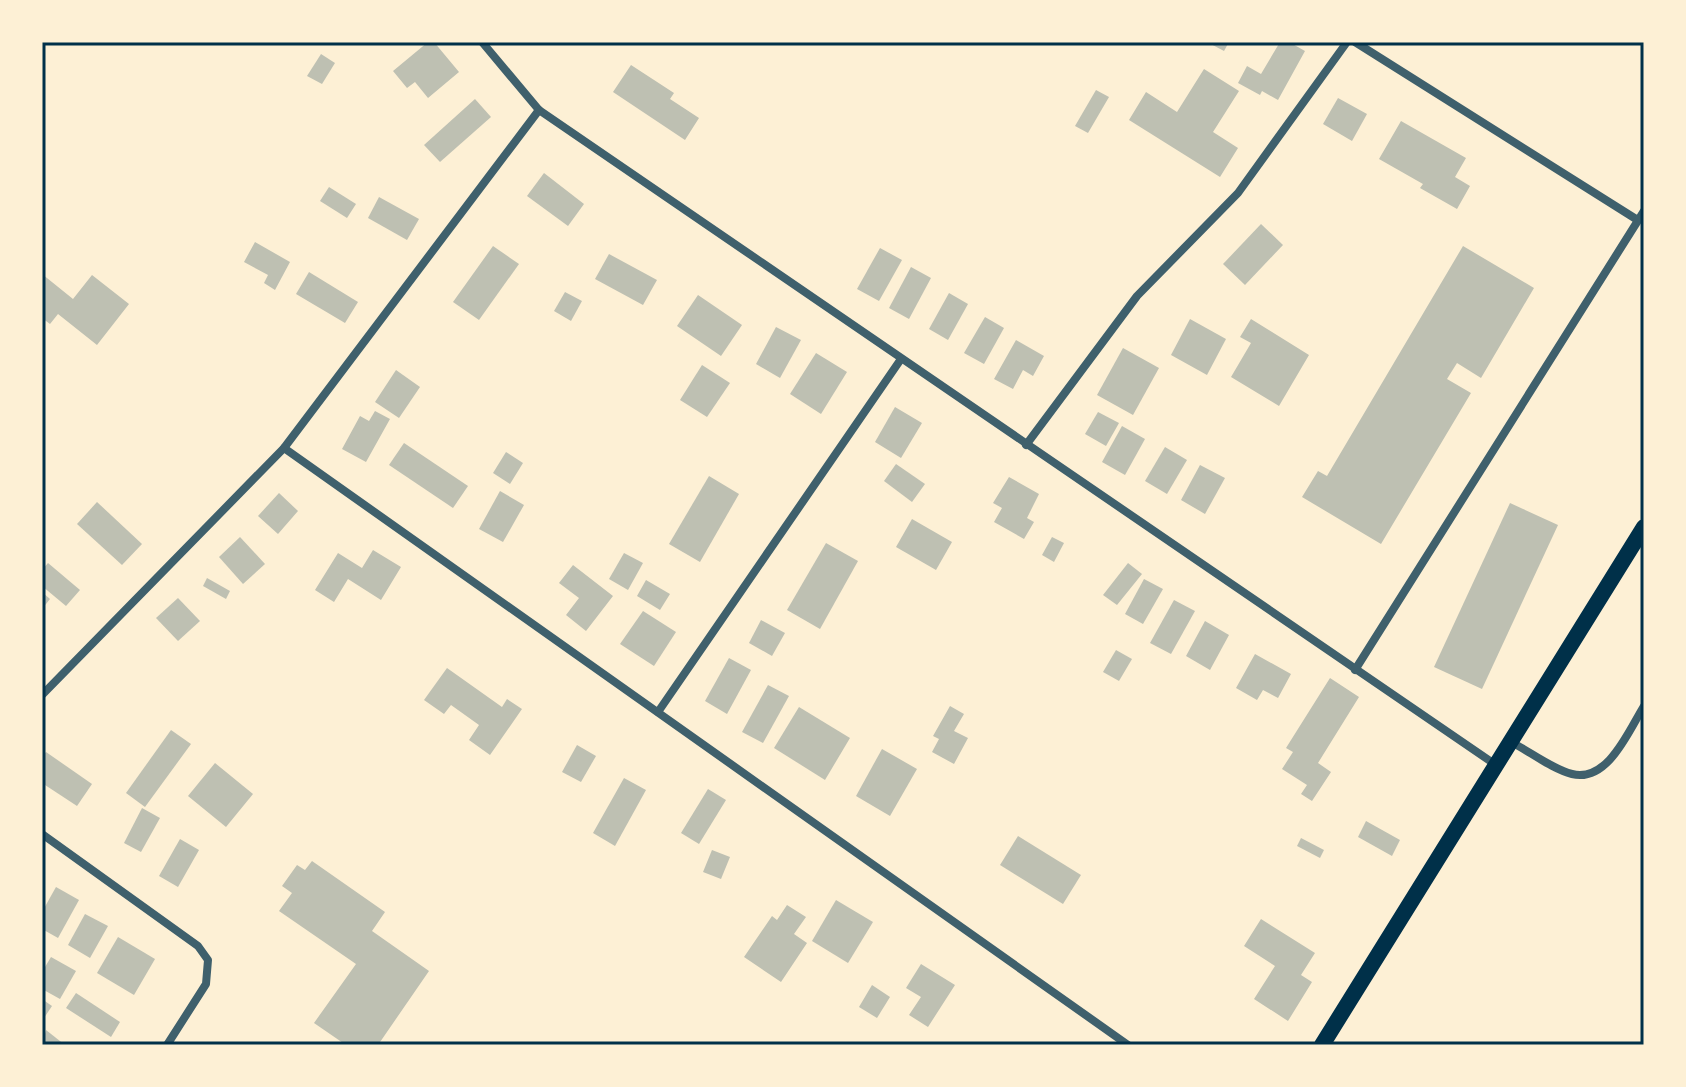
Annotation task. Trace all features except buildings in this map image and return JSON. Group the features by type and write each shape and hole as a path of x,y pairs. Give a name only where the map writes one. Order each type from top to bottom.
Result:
{"highway":[{"path":"1322,1045 1644,527"}],"street":[{"path":"482,42 539,110 1496,765"},
{"path":"1026,445 1137,296 1238,193 1347,42"},
{"path":"1355,42 1636,219"},
{"path":"42,695 284,448 539,110"},
{"path":"1355,670 1636,219 1644,211"},
{"path":"658,712 901,359"},
{"path":"284,448 1128,1045"},
{"path":"1511,742 1573,774 1594,771 1611,759 1644,706"},
{"path":"42,834 196,945 208,960 206,984 167,1045"}]}
